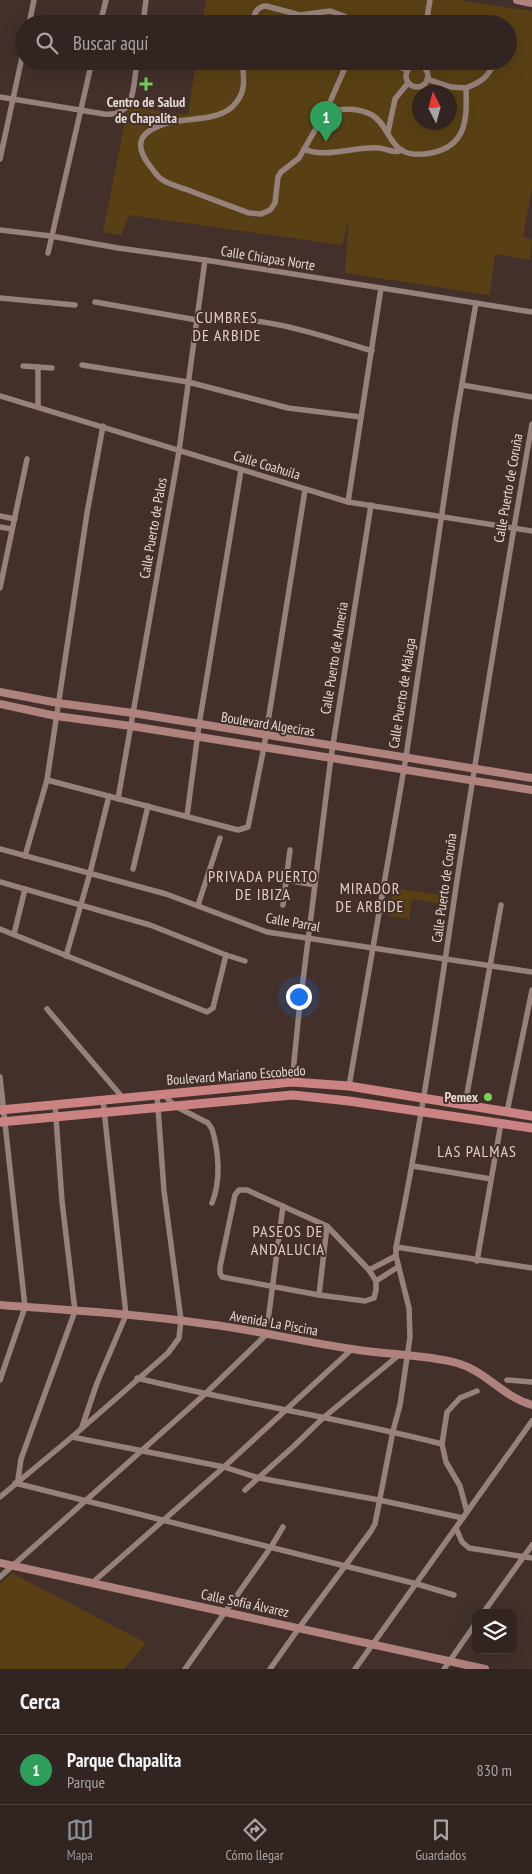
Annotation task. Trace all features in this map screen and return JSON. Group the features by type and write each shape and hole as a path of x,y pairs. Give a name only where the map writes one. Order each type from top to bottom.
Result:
{"main road":[{"name":"Boulevard Mariano Escobedo","path":"2,1109 292,1082 349,1086 532,1116"},
{"name":"Boulevard Mariano Escobedo","path":"2,1122 288,1095 309,1095 532,1128"}],"street":[{"path":"31,15 34,0"},
{"path":"102,15 106,0"},
{"path":"144,15 146,0"},
{"path":"428,15 430,0"},
{"path":"517,0 532,2"},
{"path":"255,15 261,6 300,15 330,11 341,15"},
{"path":"0,159 19,70"},
{"path":"48,253 90,70"},
{"path":"0,97 112,114 122,112 129,105 136,70"},
{"path":"243,70 245,83 241,96 232,108 221,114 153,127 145,132 141,139 140,148 144,158 161,180 248,213 261,214 270,210 275,203 278,177 281,172 299,158 326,111 344,70"},
{"path":"407,70 405,76 408,83 414,87 420,86 427,80 426,70"},
{"path":"427,80 451,87 466,88 480,83 488,76 491,70"},
{"path":"388,132 394,99 408,83"},
{"path":"326,111 347,108 363,111 374,116 385,127 391,139 406,153 424,154 442,151 457,141 464,127 466,88"},
{"path":"304,149 310,152 379,148 395,152 402,150"},
{"name":"Calle Chiapas Norte","path":"0,230 51,236 532,312"},
{"name":"Calle Puerto de Palos","path":"118,799 179,451 205,260"},
{"path":"348,502 382,288"},
{"path":"0,298 75,306"},
{"path":"95,302 197,320"},
{"name":"Calle Puerto de Málaga","path":"349,1086 406,757 476,303"},
{"path":"235,319 260,320 287,326 372,351"},
{"path":"82,365 188,382 288,408 361,417"},
{"path":"22,366 52,368"},
{"path":"38,366 38,407"},
{"path":"462,385 532,397"},
{"name":"Calle Coahuila","path":"0,396 348,502 532,531"},
{"name":"Calle Puerto de Coruña","path":"270,1669 375,1524 393,1431 400,1405 403,1355 410,1317 398,1267 396,1247 413,1166 475,769 532,424"},
{"path":"25,856 47,780 87,513 103,426"},
{"path":"0,588 27,459"},
{"path":"187,816 197,737 242,470"},
{"path":"47,780 238,830 244,829 250,824 305,490"},
{"name":"Calle Puerto de Almeria","path":"292,1082 331,757 371,506"},
{"path":"0,516 15,519"},
{"path":"0,527 12,529"},
{"name":"Boulevard Algeciras","path":"0,692 58,703 532,778"},
{"name":"Boulevard Algeciras","path":"0,704 56,716 331,757 532,790"},
{"path":"66,956 90,873 109,796"},
{"path":"133,869 148,806"},
{"path":"198,905 220,838"},
{"name":"Calle Parral","path":"0,849 133,884 198,905 267,932 532,972"},
{"path":"283,905 290,850"},
{"path":"286,880 315,885"},
{"path":"0,882 150,925 226,956 245,961"},
{"path":"14,934 25,889"},
{"path":"465,1105 502,905"},
{"path":"0,929 204,1011 210,1011 213,1008 226,956"},
{"path":"507,1112 532,990"},
{"path":"47,1009 123,1098"},
{"path":"0,1077 2,1122 26,1307 0,1380"},
{"path":"160,1094 176,1106 208,1124 212,1129 218,1187 212,1203"},
{"path":"0,1497 82,1429 173,1347 179,1338 181,1320 164,1191 159,1108 160,1094"},
{"path":"82,1429 97,1383 126,1315 103,1100"},
{"path":"17,1482 22,1459 75,1311 62,1201 55,1104"},
{"path":"477,1260 501,1123"},
{"path":"413,1166 491,1179"},
{"path":"248,1190 327,1226 369,1270 376,1281 375,1295 368,1301 272,1287 225,1278 220,1273 237,1192 248,1190"},
{"path":"268,1321 282,1206"},
{"path":"319,1295 327,1226"},
{"path":"396,1247 532,1268"},
{"path":"369,1270 396,1256"},
{"path":"376,1281 398,1267"},
{"name":"Avenida La Piscina","path":"0,1305 181,1320 268,1333 352,1350 446,1361 469,1367 485,1376 502,1391 532,1405"},
{"path":"0,1577 204,1395 268,1333"},
{"path":"92,1583 224,1467 352,1350"},
{"path":"245,1490 323,1418 403,1355"},
{"path":"137,1378 204,1395 393,1431 442,1444"},
{"path":"507,1380 532,1382"},
{"path":"465,1515 460,1486 446,1462 442,1444 445,1417 451,1406 460,1398 476,1391"},
{"path":"355,1669 532,1421"},
{"path":"72,1437 224,1467 259,1478 465,1515"},
{"path":"17,1482 86,1502 345,1565 454,1595"},
{"path":"185,1669 283,1527"},
{"path":"456,1528 462,1542 470,1548 532,1558"},
{"path":"486,1609 532,1545"},
{"name":"Calle Sofía Álvarez","path":"0,1563 485,1669"},
{"path":"444,1669 472,1629"}],"shaded area":[{"path":"206,0 459,0 532,11 532,188 523,236 532,240 530,260 495,254 490,295 345,273 349,219 342,245 129,215 121,235 103,232 127,111 131,107 188,115 195,70 517,70 517,15 204,15"},
{"path":"393,888 447,896 444,915 441,915 442,904 412,899 409,919 389,916"},
{"path":"12,1573 146,1643 124,1669 0,1669 0,1584"}],"place":[{"name":"Centro de Salud de Chapalita","path":"146,84"},
{"name":"Parque Chapalita","path":"326,142"},
{"name":"Pemex","path":"488,1097"}],"district":[{"name":"CUMBRES DE ARBIDE","path":"227,326"},
{"name":"PRIVADA PUERTO DE IBIZA","path":"263,885"},
{"name":"MIRADOR DE ARBIDE","path":"370,897"},
{"name":"LAS PALMAS","path":"477,1151"},
{"name":"PASEOS DE ANDALUCIA","path":"288,1240"}]}
